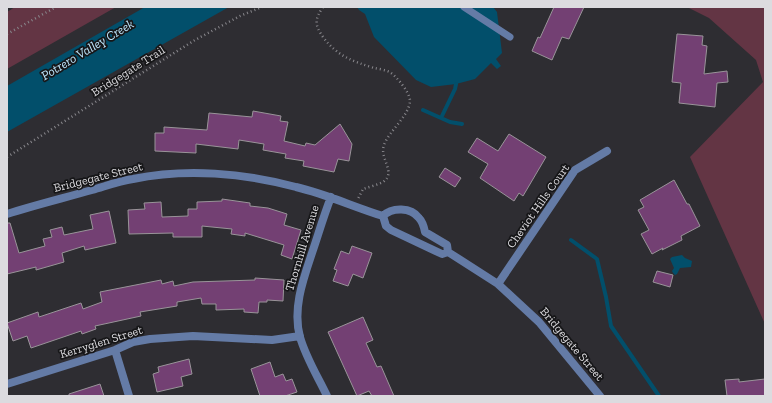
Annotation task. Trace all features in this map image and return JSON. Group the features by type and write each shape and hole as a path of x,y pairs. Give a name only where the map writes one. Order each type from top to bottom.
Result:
{"street":[{"name":"Cheviot Hills Court","path":"498,284 576,170 607,151"},
{"name":"Bridgegate Street","path":"7,214 133,179 164,174 201,173 241,176 295,186 331,197 354,207 383,216 386,226 391,230 442,254 448,252"},
{"name":"Thornhill Avenue","path":"327,396 300,336 299,297 303,280 331,197"},
{"path":"383,216 387,212 394,210 412,212 419,216 425,232 423,236 415,240"},
{"name":"Bridgegate Street","path":"425,232 447,246 448,252 498,284 539,322 600,396"},
{"name":"Kerryglen Street","path":"7,384 115,350 133,342 164,337 206,336 272,340 300,336"},
{"path":"115,350 129,396"}],"lane":[{"path":"464,7 510,37"}],"path":[{"path":"7,34 56,7"},
{"name":"Bridgegate Trail","path":"7,157 195,40 240,16 262,7"},
{"path":"323,7 317,16 316,23 318,30 328,44 339,54 351,61 391,73 405,89 410,100 407,110 384,145 383,156 389,171 387,178 382,182 362,189 354,207"}],"shaded area":[{"path":"15,7 116,7 7,69 7,12"},
{"path":"687,7 765,7 765,324 690,157 763,82 756,60 709,18"}],"water":[{"name":"Potrero Valley Creek","path":"145,7 229,7 7,132 7,86"},
{"path":"357,7 493,7 497,12 502,53 496,59 501,66 497,69 491,63 475,79 456,84 431,87 416,80 374,37 365,14"},
{"path":"682,255 692,261 691,267 680,268 675,275 672,271 674,268 670,259 672,257"}],"building":[{"path":"554,7 584,7 569,39 562,37 552,60 532,51 538,37 540,38"},
{"path":"677,34 703,36 702,45 707,46 704,74 727,71 728,82 717,83 715,107 679,103 681,83 672,82"},
{"path":"253,111 281,116 280,121 288,122 284,141 305,146 306,143 315,145 340,124 352,144 349,161 338,159 334,172 303,166 304,161 285,158 286,154 263,150 264,144 239,140 238,149 196,144 196,153 155,151 155,133 164,133 164,127 207,130 209,113 252,117"},
{"path":"509,134 546,157 523,196 519,193 514,201 480,178 488,164 468,152 477,138 498,151"},
{"path":"445,168 461,178 455,187 439,177"},
{"path":"674,180 687,204 689,204 700,226 681,236 682,240 652,254 641,234 649,230 638,210 644,207 640,200"},
{"path":"222,199 250,203 250,206 268,208 287,214 284,225 301,230 292,259 281,255 284,245 245,233 245,236 231,234 232,229 202,226 202,237 173,237 173,233 129,234 128,210 145,209 144,203 161,202 162,217 188,216 188,209 197,209 197,202 222,201"},
{"path":"109,211 116,243 85,250 84,246 62,253 64,262 36,270 36,267 7,274 7,223 10,223 19,253 45,246 43,239 52,237 50,230 62,227 64,235 93,229 90,215"},
{"path":"352,246 372,253 363,278 353,274 348,286 333,281 337,270 334,269 341,251 349,254"},
{"path":"657,271 673,275 670,287 653,282"},
{"path":"255,278 284,280 283,301 267,300 267,302 259,302 258,313 244,312 244,309 216,310 216,304 202,304 201,298 177,302 177,306 140,312 141,316 95,326 96,329 82,334 81,331 31,348 27,336 13,341 7,323 38,312 39,317 81,303 83,309 102,302 100,292 161,280 162,284 173,281 174,286 193,282 255,280"},
{"path":"363,317 373,340 366,343 377,367 381,366 394,396 372,396 369,391 357,396 328,332"},
{"path":"189,359 192,374 181,377 183,386 157,392 153,374 159,372 158,367"},
{"path":"270,362 275,377 283,374 286,381 292,379 297,392 285,396 260,396 251,369"},
{"path":"739,379 739,382 765,379 765,396 727,396 725,380"},
{"path":"100,384 104,396 69,396 69,394"}],"waterway":[{"path":"441,118 456,84"},
{"path":"423,110 450,122 462,124"},
{"path":"571,240 597,259 611,326 659,396"}]}
